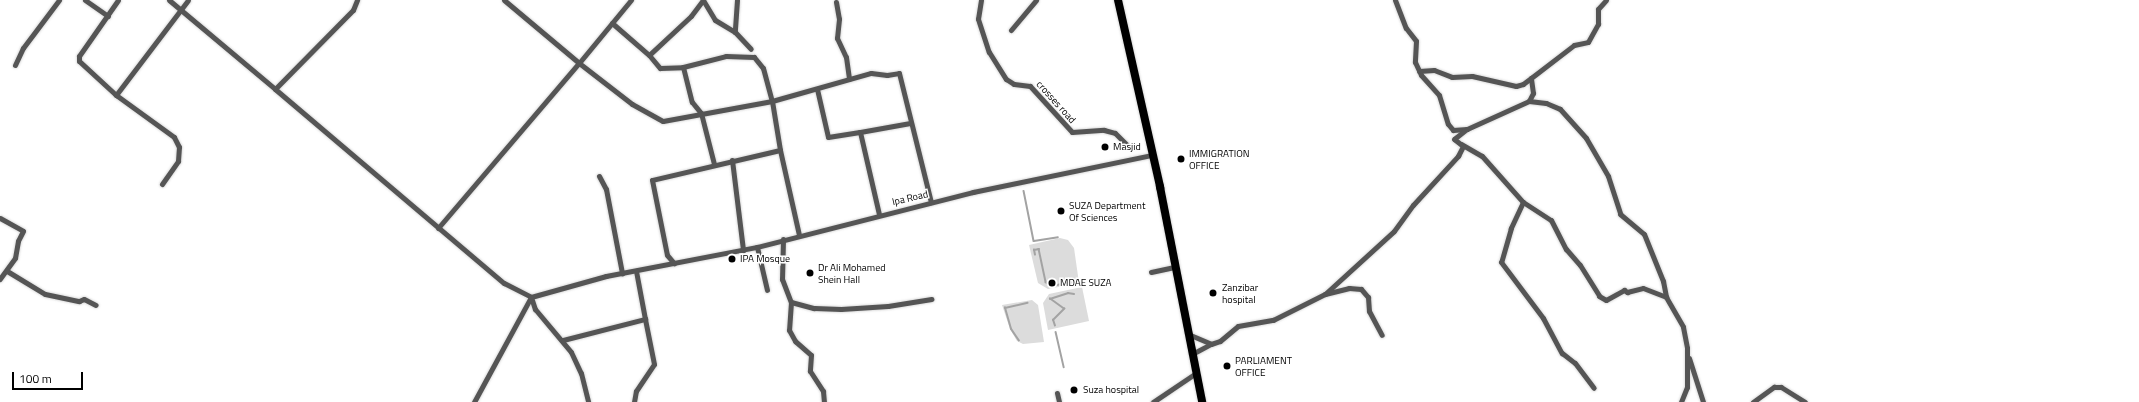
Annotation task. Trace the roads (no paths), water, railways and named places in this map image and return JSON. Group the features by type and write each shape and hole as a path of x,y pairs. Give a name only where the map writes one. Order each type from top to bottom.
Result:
{"main road":[{"path":"1118,0 1152,156 1202,402"}],"street":[{"path":"15,65 23,48 59,0"},
{"path":"85,0 108,16"},
{"path":"118,0 79,56 79,61 116,95 174,138 179,147 178,161 162,184"},
{"path":"169,0 504,283 531,297 535,309 563,340 580,373 588,402"},
{"path":"116,95 179,8 188,0"},
{"path":"275,89 353,10 357,0"},
{"path":"504,0 579,63 651,117 663,121 676,121 701,113 772,101 875,73 886,75 899,72 910,123 931,202"},
{"path":"438,228 631,0"},
{"path":"649,55 690,16 703,0 715,20 735,32 751,49"},
{"path":"735,32 737,0"},
{"name":"crosses road","path":"981,0 978,19 989,52 1006,79 1014,84 1030,86 1072,132 1104,130 1115,133 1127,145"},
{"path":"1011,30 1036,0"},
{"path":"1395,0 1406,28 1416,42 1414,59 1419,70 1439,95 1451,128 1467,129"},
{"path":"1419,70 1434,70 1452,77 1472,76 1516,86 1523,84 1574,45 1588,42 1598,24 1598,9 1606,0"},
{"path":"836,2 839,19 837,38 846,58 849,79"},
{"path":"612,23 649,55 660,68 683,67 726,56 754,57 763,68 772,101 780,150 799,235"},
{"path":"683,67 692,102 701,113 714,164"},
{"path":"1529,101 1533,93 1531,78"},
{"path":"817,89 828,137 860,132 890,124 910,123"},
{"path":"1454,140 1467,129 1529,101 1546,103 1560,109 1586,138 1608,176 1620,214 1644,234 1663,281 1666,297 1683,327 1688,358 1688,387 1681,402"},
{"path":"860,132 879,214"},
{"path":"1454,140 1482,156 1524,202 1551,220 1566,249 1580,265 1599,296 1606,300 1624,290 1627,292 1642,288 1666,297"},
{"path":"1325,294 1394,231 1413,205 1458,156 1463,146 1454,140"},
{"path":"674,264 667,255 652,180 714,164 780,150"},
{"name":"Ipa Road","path":"531,297 561,286 622,272 674,264 757,247 879,214 931,202 1152,156"},
{"path":"732,160 743,250"},
{"path":"599,176 606,189 622,272"},
{"path":"1524,202 1509,234 1501,262 1543,318 1562,353 1575,363 1594,388"},
{"path":"0,218 23,231 18,241 16,255 7,271 1,276"},
{"path":"783,239 782,278 791,302 789,330 795,341 811,355 812,362 810,371 823,391 824,402"},
{"path":"757,247 767,290"},
{"path":"1151,272 1175,267"},
{"path":"7,271 45,294 79,301 84,299 96,305"},
{"path":"634,402 636,391 654,364 636,271"},
{"path":"1192,354 1220,341 1238,326 1273,320 1325,294 1349,288 1361,289 1368,297 1369,311 1382,336"},
{"path":"474,402 531,297"},
{"path":"791,302 814,308 888,306 931,298"},
{"path":"563,340 645,319"},
{"path":"1188,334 1211,344"},
{"path":"1688,358 1703,402"},
{"path":"1153,402 1196,373"},
{"path":"1753,402 1774,387 1781,386 1805,402"},
{"path":"1057,393 1059,402"}],"waterway":[{"path":"1024,191 1034,241 1058,237"},
{"path":"1035,255 1034,250 1039,249 1046,282 1051,286 1074,282"},
{"path":"1055,326 1053,320 1064,309 1050,299 1068,293 1074,294"},
{"path":"1019,341 1011,329 1005,308 1027,303"},
{"path":"1056,332 1064,367"}],"place":[{"name":"Masjid","path":"1105,147"},
{"name":"IMMIGRATION OFFICE","path":"1181,159"},
{"name":"SUZA Department Of Sciences","path":"1061,211"},
{"name":"IPA Mosque","path":"732,259"},
{"name":"Dr Ali Mohamed Shein Hall","path":"810,273"},
{"name":"MDAE SUZA","path":"1052,283"},
{"name":"Zanzibar hospital","path":"1213,293"},
{"name":"PARLIAMENT OFFICE","path":"1227,366"},
{"name":"Suza hospital","path":"1074,390"}]}
